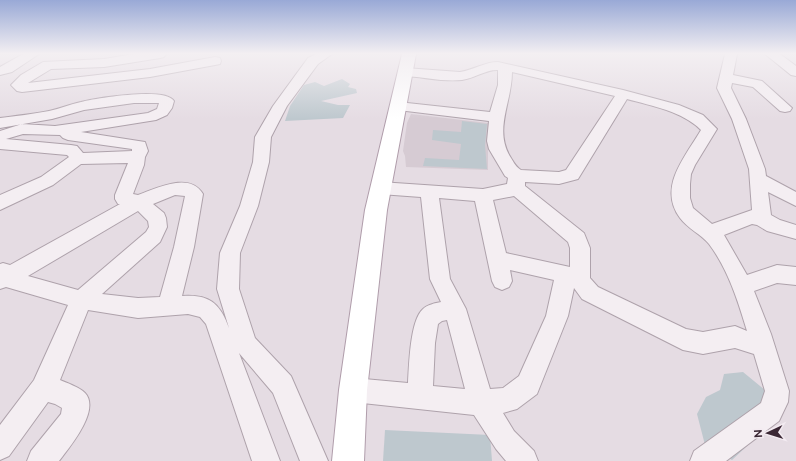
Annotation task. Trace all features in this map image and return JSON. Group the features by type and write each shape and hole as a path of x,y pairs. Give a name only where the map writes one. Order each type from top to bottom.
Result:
{"main road":[{"path":"348,461 353,390 380,188 404,76"}],"street":[{"path":"29,76 18,85 22,88 129,76"},
{"path":"303,76 280,106 263,137 261,162 249,206 230,253 228,288 246,344 282,385 314,461"},
{"path":"353,390 481,403 508,400 528,385 573,276 580,248 577,238 517,183 497,149 495,141 497,117 505,85 501,76"},
{"path":"550,76 674,108 698,118 709,129 684,171 681,199 684,210 692,219 712,234 719,242 742,286 764,347 777,391 776,402 770,412 704,461"},
{"path":"762,219 757,169 740,119 724,88 726,78 757,84 785,108"},
{"path":"380,188 483,195 517,183 572,175 623,94"},
{"path":"0,123 52,115 83,106 134,99 158,98 167,101 166,109 162,113 151,117 55,131 22,129 0,136"},
{"path":"398,106 497,117"},
{"path":"0,447 43,389 56,364 81,300 153,237 158,228 157,218 140,202 124,199 124,195 136,165 136,158 140,151 139,146 63,134 55,131"},
{"path":"0,144 71,150 78,158"},
{"path":"0,203 46,181 78,158 136,158"},
{"path":"758,179 796,200"},
{"path":"2,275 140,202 173,189 186,188 194,194 184,247 168,307"},
{"path":"428,192 440,279 455,309 481,403 505,440 524,461"},
{"path":"483,195 502,282"},
{"path":"712,234 717,230 751,217 762,219 774,226 796,232"},
{"path":"497,259 573,276 590,293 683,339 703,343 735,337 764,347"},
{"path":"742,286 777,274 796,276"},
{"path":"2,275 81,300 138,308 188,305 198,306 208,310 215,319 266,461"},
{"path":"420,397 425,331 429,318 437,312 455,309"},
{"path":"41,461 73,420 76,402 59,392 43,389"}],"shaded area":[{"path":"342,79 350,84 348,87 356,89 357,93 321,101 338,105 350,105 343,118 285,121 290,106 304,85 315,82 324,86"},
{"path":"411,114 488,123 488,170 406,167 403,151 407,123"},
{"path":"462,121 487,124 485,145 487,169 423,166 425,158 459,160 461,144 432,140 433,130 461,132"},
{"path":"743,372 765,390 772,402 747,446 732,460 705,445 697,414 706,397 720,390 724,374"},
{"path":"385,430 490,435 492,461 383,461"}]}
